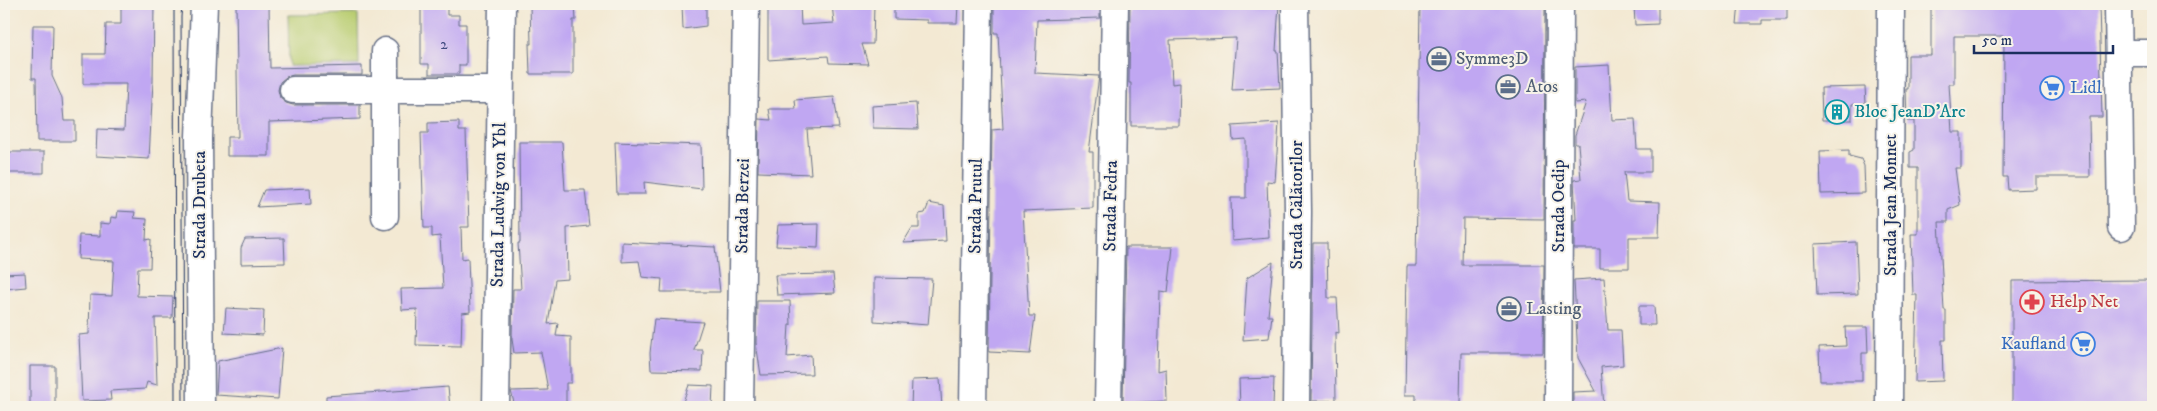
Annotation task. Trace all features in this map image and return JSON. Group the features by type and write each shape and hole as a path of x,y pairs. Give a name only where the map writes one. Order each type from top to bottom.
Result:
{"street":[{"name":"Strada Drubeta","path":"200,407 199,137 204,4"},
{"name":"Strada Ludwig von Ybl","path":"496,407 502,4"},
{"name":"Strada Berzei","path":"740,407 746,4"},
{"name":"Strada Prutul","path":"973,407 979,4"},
{"name":"Strada Fedra","path":"1108,407 1115,4"},
{"name":"Strada Călătorilor","path":"1295,4 1298,212 1296,407"},
{"name":"Strada Oedip","path":"1558,407 1560,4"},
{"name":"Strada Jean Monnet","path":"1889,407 1891,4"},
{"path":"2118,4 2121,226"},
{"path":"385,51 385,216"},
{"path":"2119,53 2153,53"},
{"path":"293,90 500,90"}],"green space":[{"path":"358,14 359,65 289,66 288,15"}],"building":[{"path":"121,4 154,4 149,159 96,156 97,129 124,130 126,84 83,84 83,54 105,54 106,24 121,24"},
{"path":"236,4 269,4 270,68 362,66 362,75 293,75 286,77 280,82 278,90 280,98 286,103 293,105 360,105 360,119 269,122 269,156 227,156 227,137 238,137"},
{"path":"421,4 447,4 447,15 459,15 459,24 466,24 466,65 459,65 459,74 429,74 429,64 421,64"},
{"path":"530,4 575,4 576,20 573,20 573,74 530,74"},
{"path":"682,4 706,4 706,26 683,29"},
{"path":"768,4 800,4 801,25 834,23 832,4 874,4 873,44 862,44 868,64 829,63 828,56 768,60"},
{"path":"904,4 924,4 924,7 958,4 957,23 927,23 927,20 894,19 894,10 904,9"},
{"path":"994,4 1100,4 1100,18 1037,20 1035,73 1099,76 1089,152 1093,152 1093,208 1023,211 1029,316 1035,316 1030,354 989,352 992,130 1003,129 998,33 994,33"},
{"path":"1130,4 1279,4 1276,51 1278,51 1280,88 1232,90 1236,38 1170,40 1172,84 1180,83 1179,126 1131,126 1131,83 1129,83"},
{"path":"1420,4 1545,4 1544,219 1463,218 1462,265 1544,265 1543,353 1461,353 1460,403 1416,402 1416,395 1405,395 1407,266 1416,266"},
{"path":"1634,4 1658,4 1658,24 1635,25"},
{"path":"1739,4 1787,4 1787,20 1762,20 1762,24 1737,24"},
{"path":"1931,4 2099,4 2102,117 2089,117 2090,177 2036,177 2036,189 2008,190 2007,177 2003,177 2004,36 1954,36 1954,84 1949,84 1952,132 1961,132 1961,168 1955,168 1960,205 1948,210 1948,222 1939,222 1944,310 1946,310 1946,340 1942,340 1943,381 1915,382 1917,295 1913,295 1911,234 1918,234 1918,168 1910,168 1910,152 1914,150 1914,121 1907,121 1906,89 1908,89 1908,55 1931,55"},
{"path":"33,25 53,25 52,76 62,98 64,121 75,121 75,141 37,141 36,78 32,78"},
{"path":"1609,65 1612,120 1635,119 1637,149 1651,149 1651,172 1624,172 1627,201 1660,202 1659,237 1629,237 1629,268 1600,268 1600,249 1574,249 1574,220 1576,220 1574,180 1581,179 1578,144 1575,144 1575,135 1586,102 1575,103 1575,67"},
{"name":"Bloc JeanD'Arc","path":"1865,87 1866,103 1852,104 1852,120 1822,120 1821,88"},
{"path":"834,97 839,128 807,129 811,174 758,172 759,119 771,120 769,109 796,109 795,100"},
{"path":"916,103 918,129 873,128 872,106"},
{"path":"459,122 459,131 466,131 469,227 461,227 462,259 468,258 470,312 462,313 461,346 416,345 417,309 402,310 401,289 443,288 440,236 432,237 432,228 424,228 421,133 428,133 428,123"},
{"path":"1279,123 1275,182 1267,181 1269,238 1232,241 1231,198 1246,198 1246,139 1233,140 1232,126"},
{"path":"519,142 562,142 565,190 585,190 589,226 567,228 568,279 555,280 548,324 558,323 556,336 571,337 571,383 566,383 566,407 515,407 511,391 548,390 541,352 514,353 512,339 513,289 521,289 518,243 520,243"},
{"path":"615,142 701,145 702,189 644,182 645,194 617,194"},
{"path":"1849,150 1849,156 1861,159 1864,166 1865,193 1821,194 1820,151"},
{"path":"4,152 44,152 44,173 4,173"},
{"path":"310,188 311,204 257,207 264,190"},
{"path":"929,203 944,206 946,241 903,243 912,228 919,228 919,214 925,213"},
{"path":"118,211 135,212 134,218 147,219 146,240 151,239 150,268 138,268 137,296 173,297 172,318 155,318 157,385 147,382 145,389 110,391 111,400 82,401 79,335 89,334 90,295 112,296 114,261 78,259 79,235 100,236 100,223 110,224 111,217 117,218"},
{"path":"819,224 818,248 776,246 778,225"},
{"path":"284,238 285,263 241,264 241,248 245,239"},
{"path":"622,242 715,247 720,292 661,292 662,279 642,277 639,261 622,262"},
{"path":"1856,242 1858,294 1817,295 1815,244"},
{"path":"1313,243 1327,243 1328,298 1337,298 1339,333 1335,332 1336,401 1311,401"},
{"path":"1126,247 1173,247 1168,292 1160,291 1158,371 1166,369 1167,401 1123,403"},
{"path":"1273,262 1268,316 1272,316 1269,338 1243,340 1247,278"},
{"path":"25,273 26,287 4,289 4,274"},
{"path":"833,274 835,293 777,295 775,275"},
{"path":"874,278 932,279 928,325 874,321"},
{"path":"1604,278 1608,330 1621,330 1623,365 1601,367 1604,407 1573,407 1573,392 1596,391 1578,358 1574,280"},
{"name":"Kaufland","path":"2153,280 2153,407 2012,407 2012,281"},
{"path":"757,301 790,301 791,325 789,325 787,357 811,355 812,374 761,375 756,343"},
{"path":"1639,306 1654,306 1655,325 1639,325"},
{"path":"226,308 264,310 263,335 224,333"},
{"path":"654,319 703,322 694,350 703,350 702,371 651,370 650,353"},
{"path":"1845,327 1867,327 1868,353 1862,353 1862,381 1820,381 1819,347 1846,346"},
{"path":"282,348 278,399 216,395 218,361"},
{"path":"30,366 55,366 55,407 30,407"},
{"path":"1274,378 1273,407 1240,407 1239,379"},
{"path":"940,379 942,407 911,407 912,380"},
{"path":"689,385 713,386 712,407 697,407 696,405 683,402"},
{"path":"448,387 450,407 326,407 326,396"}],"tram line":[{"path":"174,4 175,407"},
{"path":"182,4 183,407"}],"place":[{"name":"Symme3D","path":"1439,59"},
{"name":"Atos","path":"1508,87"},
{"name":"Lidl","path":"2052,88"},
{"name":"Bloc JeanD'Arc","path":"1837,112"},
{"name":"Help Net","path":"2032,302"},
{"name":"Lasting","path":"1509,309"},
{"name":"Kaufland","path":"2083,344"}]}
